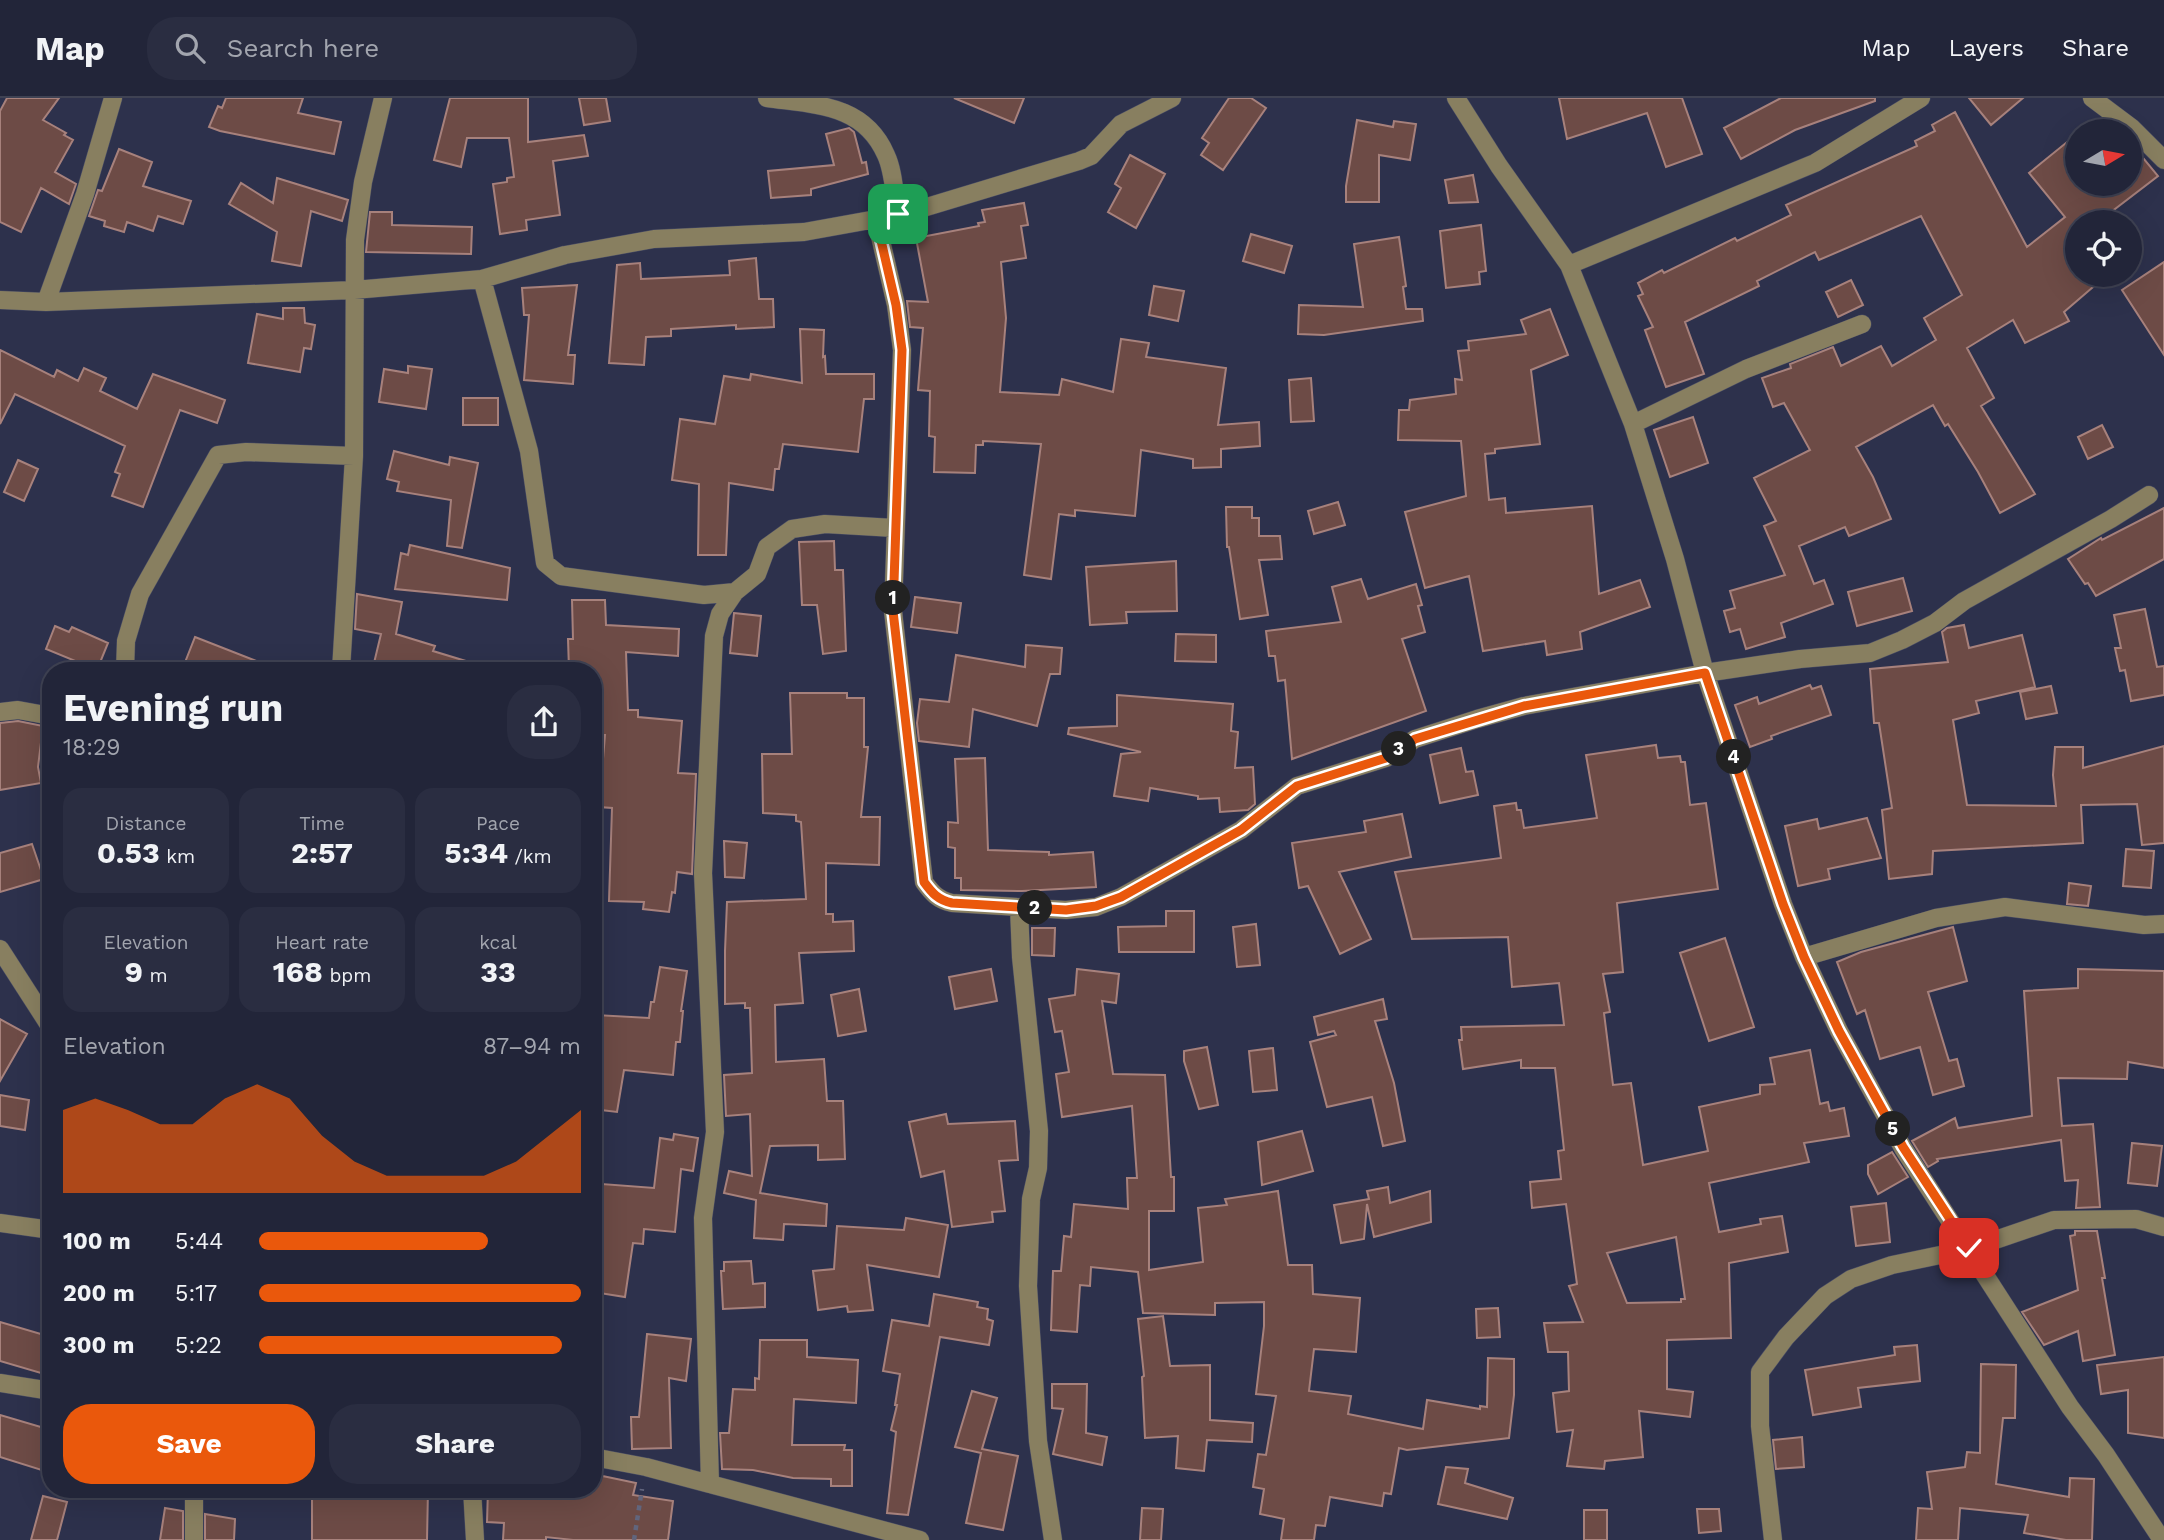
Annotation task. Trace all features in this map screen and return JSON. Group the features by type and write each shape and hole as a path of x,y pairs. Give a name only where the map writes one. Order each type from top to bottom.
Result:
{"street":[{"path":"46,302 85,194 113,98"},
{"path":"341,662 354,456 355,240 363,182 383,98"},
{"path":"767,98 833,107 869,126 887,157 898,214"},
{"path":"0,300 46,302 354,290 482,279 565,255 654,239 804,232 920,209 1079,161 1091,156 1121,124 1172,98"},
{"path":"1456,98 1499,166 1569,265 1633,424 1675,559 1705,673 1783,904 1804,957 1839,1031 1903,1147 2070,1407 2106,1455 2162,1540"},
{"path":"1569,265 1815,163 1921,98"},
{"path":"2092,98 2132,128 2164,160"},
{"path":"876,219 896,305 902,350 893,611 924,882 941,900 952,903 1066,910 1096,906 1121,897 1241,830 1297,786 1386,758 1415,739 1524,706 1705,673 1800,659 1870,653 1936,623 1964,601 2149,495"},
{"path":"482,279 528,452 545,563 561,576 704,595 735,592"},
{"path":"1633,424 1746,369 1862,324"},
{"path":"125,662 126,641 141,594 218,456 246,452 354,456"},
{"path":"710,1484 703,1218 715,1132 704,873 714,636 720,614 735,592 757,574 767,547 792,529 825,524 894,528"},
{"path":"0,712 18,710 42,714"},
{"path":"1804,957 1936,918 2005,907 2144,925 2164,924"},
{"path":"1019,908 1021,957 1039,1131 1038,1168 1031,1199 1028,1286 1038,1441 1053,1540"},
{"path":"0,949 42,1014"},
{"path":"1773,1540 1760,1426 1760,1371 1786,1337 1825,1296 1851,1279 1892,1265 1969,1248 2054,1220 2136,1219 2164,1227"},
{"path":"0,1223 42,1229"},
{"path":"0,1383 42,1390"},
{"path":"602,1459 646,1467 920,1540"},
{"path":"194,1498 194,1540"},
{"path":"473,1498 475,1540"}],"path":[{"path":"634,1540 646,1467"}],"building":[{"path":"7,98 59,98 43,120 73,140 55,172 76,184 69,204 41,188 21,232 0,222 0,111"},
{"path":"226,98 303,98 298,113 341,122 334,154 209,127 218,106 222,108"},
{"path":"450,98 528,98 528,142 584,135 588,156 553,161 560,215 526,220 527,230 500,234 493,184 507,182 507,178 514,177 509,138 467,138 461,167 434,160"},
{"path":"579,98 606,98 610,121 584,125"},
{"path":"954,98 1024,98 1014,123"},
{"path":"1229,98 1251,98 1266,108 1223,170 1201,155 1209,143 1202,138"},
{"path":"1559,98 1682,98 1702,154 1666,167 1647,113 1567,139"},
{"path":"1781,98 1875,98 1875,101 1795,130 1741,159 1724,128"},
{"path":"1969,98 2023,98 1991,125"},
{"path":"1955,112 2027,247 2065,217 2065,287 2093,287 2064,312 2069,321 2025,343 2013,320 1967,348 1994,398 1981,406 2035,494 2000,513 1978,472 1933,405 1856,447 1873,477 1891,519 1849,536 1845,527 1799,546 1814,584 1824,580 1833,604 1781,623 1785,637 1746,649 1740,629 1730,632 1724,611 1735,608 1730,591 1785,575 1764,526 1776,521 1754,478 1810,450 1784,403 1773,407 1762,378 1791,368 1790,364 1833,347 1841,366 1881,346 1892,366 1936,340 1924,318 1962,295 1921,216 1819,260 1815,252 1757,281 1759,286 1685,322 1704,374 1666,387 1645,330 1653,327 1638,296 1643,294 1638,283 1662,270 1664,273 1735,238 1737,241 1791,215 1786,205 1917,146 1915,141 1935,131 1932,125"},
{"path":"1357,120 1393,127 1394,121 1416,124 1410,160 1379,155 1379,202 1346,202 1346,186"},
{"path":"849,128 854,132 862,163 866,162 868,174 811,189 811,195 771,198 768,171 834,165 826,134"},
{"path":"2065,144 2065,196 2132,196 2114,210 2065,210 2065,217 2029,173"},
{"path":"119,149 152,162 143,186 191,201 183,224 158,216 153,231 127,222 124,232 104,226 105,221 89,216 98,190 102,191"},
{"path":"1130,155 1165,174 1136,228 1108,212 1121,188 1115,184"},
{"path":"2142,157 2158,176 2142,188"},
{"path":"1473,175 1478,202 1449,203 1445,180"},
{"path":"277,178 348,200 342,221 311,211 301,266 272,261 277,232 229,204 241,183 273,203"},
{"path":"1024,203 1028,225 1021,226 1026,258 1001,262 1006,318 1000,392 1059,395 1062,379 1113,392 1121,339 1149,343 1146,357 1226,368 1218,425 1259,422 1260,446 1221,449 1221,467 1193,468 1193,459 1141,450 1135,516 1075,510 1075,516 1059,514 1051,579 1024,575 1041,444 983,441 983,445 976,445 975,473 934,472 935,437 929,436 930,391 918,390 923,328 910,327 907,301 928,302 916,238 979,226 978,223 985,222 982,210"},
{"path":"370,212 392,212 392,225 472,227 471,254 366,252"},
{"path":"1481,225 1486,271 1479,272 1480,284 1446,288 1440,231"},
{"path":"1251,234 1292,246 1284,273 1243,261"},
{"path":"1399,237 1406,286 1403,287 1406,309 1422,309 1423,321 1324,335 1298,334 1299,305 1363,307 1354,244"},
{"path":"756,258 759,299 773,299 774,327 736,329 736,325 671,329 671,336 646,337 644,365 609,363 617,265 640,263 641,279 730,275 729,261"},
{"path":"2164,262 2164,355 2122,290 2126,287 2142,287 2142,277"},
{"path":"1851,280 1863,305 1838,317 1826,292"},
{"path":"577,285 568,355 575,355 573,384 524,380 529,315 524,315 522,288"},
{"path":"1154,286 1184,291 1178,321 1149,315"},
{"path":"283,308 304,308 305,323 315,325 311,349 304,348 300,372 248,363 257,314 283,319"},
{"path":"1550,309 1568,355 1531,370 1540,444 1495,449 1495,453 1485,454 1489,500 1505,498 1506,513 1592,506 1599,594 1640,580 1650,607 1580,632 1582,649 1547,655 1545,641 1483,651 1469,576 1425,588 1405,512 1466,496 1461,441 1398,440 1399,410 1409,410 1410,400 1456,394 1455,379 1462,380 1458,351 1469,350 1468,341 1526,334 1521,320"},
{"path":"800,329 824,330 823,357 825,356 826,374 874,374 874,399 864,399 858,452 783,444 779,469 775,469 773,490 729,483 726,555 698,555 699,484 672,480 680,419 715,424 724,376 750,380 751,374 802,383"},
{"path":"0,350 54,377 57,370 78,381 84,368 106,378 100,391 137,409 153,374 225,400 217,423 180,410 143,507 112,496 120,474 115,472 125,446 15,394 0,424"},
{"path":"408,366 432,369 426,409 379,402 384,369 408,373"},
{"path":"1311,378 1314,421 1291,422 1289,380"},
{"path":"463,398 498,398 498,425 463,425"},
{"path":"1693,417 1708,463 1670,477 1654,430"},
{"path":"2102,425 2113,447 2088,459 2078,437"},
{"path":"394,451 449,465 450,457 478,463 462,548 447,546 451,500 397,491 399,482 387,479"},
{"path":"18,460 38,469 24,501 4,492"},
{"path":"1338,502 1345,525 1314,534 1308,511"},
{"path":"1226,507 1252,507 1252,518 1259,518 1259,536 1280,536 1282,559 1259,560 1268,615 1240,619 1227,547"},
{"path":"2164,508 2164,559 2096,596 2068,559 2101,538 2102,540"},
{"path":"834,541 835,570 843,570 846,651 823,654 817,605 802,605 799,542"},
{"path":"410,545 510,568 507,600 395,589 401,553 408,555"},
{"path":"1176,561 1177,611 1126,612 1127,623 1090,625 1086,567"},
{"path":"1903,578 1912,611 1857,626 1848,592"},
{"path":"1361,579 1368,599 1416,584 1425,632 1402,639 1426,711 1292,759 1285,680 1278,681 1275,656 1269,656 1266,631 1341,622 1332,587"},
{"path":"357,594 402,602 396,634 435,646 433,651 469,662 374,662 381,634 355,629"},
{"path":"915,597 961,603 957,633 911,627"},
{"path":"572,600 605,600 606,625 679,629 678,656 626,652 628,710 638,710 638,717 682,721 678,773 696,774 692,874 677,872 675,893 672,892 669,912 643,909 644,902 609,901 612,808 602,807 605,735 602,735 602,662 569,662 568,639 573,639"},
{"path":"2145,609 2157,667 2164,666 2164,695 2131,701 2125,670 2120,671 2115,648 2121,648 2114,615"},
{"path":"734,613 761,616 757,656 730,653"},
{"path":"1964,625 1969,648 2022,635 2035,687 1976,701 1979,713 1953,720 1967,805 2056,806 2053,775 2055,747 2083,747 2083,768 2164,746 2164,843 2142,845 2137,804 2081,805 2083,843 1933,851 1932,874 1889,879 1882,810 1892,808 1879,723 1874,723 1870,669 1948,662 1942,632 1947,628"},
{"path":"55,626 69,632 72,627 108,643 100,662 78,662 46,649"},
{"path":"1176,634 1216,635 1216,662 1175,661"},
{"path":"195,637 259,662 185,662"},
{"path":"1026,645 1062,648 1060,674 1050,674 1037,726 973,709 969,747 919,741 917,723 920,699 949,702 956,655 1025,667"},
{"path":"1810,685 1812,689 1821,686 1831,715 1771,736 1772,739 1750,747 1735,705 1757,697 1759,704"},
{"path":"2051,686 2057,713 2026,719 2020,692"},
{"path":"790,693 847,693 847,698 864,698 864,747 868,747 861,817 880,817 879,865 826,863 826,914 833,914 833,922 853,921 854,951 799,953 803,1003 775,1005 776,1062 824,1059 827,1101 843,1101 845,1159 818,1160 818,1145 770,1146 760,1193 827,1204 826,1226 784,1224 783,1240 754,1238 756,1200 724,1193 729,1171 752,1176 750,1114 726,1116 724,1075 752,1073 750,1008 745,1008 745,1003 725,1004 725,951 727,902 806,899 801,822 796,821 796,815 763,813 762,754 792,754"},
{"path":"1117,695 1233,704 1231,731 1238,732 1235,768 1253,767 1255,804 1248,810 1220,812 1219,798 1198,799 1198,796 1150,788 1148,801 1114,796 1121,754 1141,752 1068,734 1069,728 1117,726"},
{"path":"18,721 42,726 38,767 41,783 0,790 0,723"},
{"path":"1656,745 1658,758 1680,756 1681,762 1685,762 1690,805 1706,803 1718,889 1617,903 1623,972 1603,974 1610,1012 1604,1013 1613,1085 1631,1083 1643,1165 1708,1151 1699,1107 1760,1094 1760,1085 1775,1084 1770,1058 1810,1050 1820,1104 1828,1102 1830,1111 1844,1108 1849,1136 1804,1143 1809,1162 1709,1183 1719,1232 1761,1224 1760,1219 1782,1216 1788,1252 1729,1263 1731,1338 1667,1340 1667,1389 1693,1392 1690,1417 1639,1411 1643,1457 1605,1461 1604,1469 1567,1466 1573,1430 1557,1432 1553,1393 1569,1391 1568,1352 1548,1352 1544,1323 1583,1322 1569,1286 1577,1284 1566,1204 1532,1208 1530,1182 1561,1179 1558,1151 1564,1150 1555,1068 1521,1068 1521,1060 1463,1069 1459,1040 1462,1040 1461,1027 1564,1025 1559,983 1512,987 1508,937 1412,939 1395,872 1501,858 1494,806 1516,803 1517,810 1521,810 1524,828 1597,818 1586,755","holes":["1676,1237 1685,1299 1681,1299 1681,1302 1627,1303 1607,1253"]},
{"path":"1461,748 1466,772 1473,771 1478,795 1440,803 1430,755"},
{"path":"985,758 988,850 1049,852 1049,855 1093,852 1096,887 1022,891 961,890 961,878 955,878 955,848 948,847 948,822 958,823 955,759"},
{"path":"1402,814 1411,857 1339,872 1371,939 1340,954 1308,886 1299,888 1292,843 1366,832 1364,821"},
{"path":"1867,818 1881,858 1828,869 1830,879 1798,886 1785,826 1817,819 1819,829"},
{"path":"724,841 747,843 744,878 725,877"},
{"path":"32,844 42,880 0,892 0,853"},
{"path":"2126,849 2154,851 2151,888 2123,886"},
{"path":"2069,883 2091,886 2088,906 2067,904"},
{"path":"1166,911 1194,911 1194,952 1119,952 1118,927 1166,926"},
{"path":"1256,924 1260,965 1237,967 1233,927"},
{"path":"1953,927 1967,981 1928,992 1949,1061 1957,1059 1964,1086 1933,1095 1920,1047 1880,1059 1865,1010 1857,1014 1837,962 1861,952"},
{"path":"1032,928 1055,928 1054,956 1032,955"},
{"path":"1725,938 1754,1027 1709,1041 1680,953"},
{"path":"660,967 687,971 680,1042 676,1042 673,1075 624,1070 617,1112 602,1110 602,1015 649,1018 651,1002 654,1002"},
{"path":"991,969 997,1001 955,1009 949,977"},
{"path":"1077,969 1119,974 1116,1003 1102,1001 1113,1074 1165,1075 1171,1177 1174,1177 1174,1211 1149,1211 1149,1270 1203,1262 1198,1208 1227,1205 1225,1199 1278,1191 1288,1265 1312,1265 1313,1294 1360,1298 1356,1352 1314,1349 1309,1391 1351,1396 1348,1414 1423,1429 1427,1400 1480,1409 1480,1406 1487,1407 1488,1358 1514,1359 1514,1395 1509,1438 1407,1450 1399,1448 1391,1494 1384,1493 1382,1506 1330,1497 1325,1526 1316,1525 1314,1540 1281,1540 1284,1519 1260,1514 1264,1489 1253,1487 1258,1454 1266,1455 1276,1396 1256,1394 1264,1302 1215,1303 1215,1315 1143,1313 1138,1272 1091,1267 1090,1286 1080,1285 1077,1332 1051,1330 1053,1271 1061,1271 1064,1236 1071,1237 1074,1204 1128,1209 1127,1178 1137,1178 1132,1106 1062,1117 1056,1074 1069,1072 1062,1031 1055,1032 1049,999 1075,995"},
{"path":"2078,969 2164,971 2164,1068 2128,1062 2127,1079 2058,1078 2062,1126 2093,1124 2100,1207 2076,1208 2078,1180 2065,1181 2061,1140 1937,1159 1938,1161 1928,1167 1912,1141 1955,1118 1958,1128 2032,1116 2024,991 2078,988"},
{"path":"859,989 866,1031 838,1036 831,995"},
{"path":"1383,999 1387,1019 1375,1021 1394,1083 1405,1141 1383,1146 1372,1097 1327,1107 1310,1042 1336,1035 1334,1031 1318,1035 1314,1017"},
{"path":"0,1019 27,1034 0,1081"},
{"path":"1207,1047 1218,1105 1199,1109 1184,1061 1184,1051"},
{"path":"1273,1048 1277,1090 1253,1092 1249,1051"},
{"path":"0,1095 29,1100 25,1130 0,1126"},
{"path":"946,1114 948,1124 1015,1121 1018,1160 999,1161 1005,1211 992,1212 993,1222 952,1227 944,1171 921,1177 909,1122"},
{"path":"1302,1131 1313,1171 1262,1185 1258,1142"},
{"path":"674,1134 698,1138 693,1171 681,1169 675,1232 644,1229 643,1244 633,1243 625,1297 602,1293 602,1184 654,1188 660,1138 673,1140"},
{"path":"2132,1143 2162,1146 2157,1186 2128,1183"},
{"path":"1892,1152 1908,1177 1878,1194 1868,1174 1868,1165"},
{"path":"1388,1187 1390,1203 1430,1191 1431,1222 1374,1237 1367,1204 1364,1239 1341,1243 1334,1205 1369,1199 1367,1191"},
{"path":"1886,1203 1890,1242 1856,1246 1851,1207"},
{"path":"906,1218 948,1225 939,1277 867,1265 873,1310 848,1312 847,1306 818,1310 813,1271 834,1269 837,1226 904,1230"},
{"path":"2075,1231 2097,1231 2115,1355 2083,1361 2078,1331 2044,1345 2022,1312 2078,1290 2070,1236 2075,1235"},
{"path":"751,1261 753,1284 765,1283 765,1307 723,1309 721,1271 724,1271 724,1262"},
{"path":"934,1294 978,1302 977,1307 988,1309 987,1319 993,1321 989,1345 940,1337 908,1515 887,1513 896,1432 891,1430 900,1374 883,1371 892,1320 929,1326"},
{"path":"1498,1308 1500,1337 1477,1338 1476,1309"},
{"path":"1163,1316 1170,1366 1210,1365 1210,1420 1253,1423 1252,1442 1207,1440 1204,1471 1176,1468 1178,1436 1145,1438 1144,1376 1138,1319"},
{"path":"0,1322 42,1334 42,1373 0,1361"},
{"path":"647,1334 691,1339 686,1381 669,1378 671,1448 632,1449 631,1417 639,1417"},
{"path":"760,1340 807,1340 807,1357 858,1360 856,1403 794,1399 792,1445 845,1445 844,1450 852,1450 852,1486 831,1486 831,1479 793,1478 753,1470 722,1469 720,1433 729,1433 733,1389 755,1390 755,1378 759,1379"},
{"path":"1917,1345 1920,1381 1858,1388 1861,1407 1813,1415 1805,1370 1895,1355 1894,1347"},
{"path":"2164,1357 2164,1438 2128,1433 2128,1390 2101,1394 2097,1365"},
{"path":"1981,1364 2016,1365 2015,1418 2003,1418 1996,1484 2069,1497 2070,1478 2094,1479 2092,1540 2066,1540 2024,1533 2028,1515 1960,1508 1958,1540 1916,1540 1918,1508 1932,1509 1927,1472 1965,1467 1967,1452 1980,1453"},
{"path":"1052,1384 1087,1384 1086,1433 1107,1437 1102,1465 1053,1454 1063,1409 1052,1408"},
{"path":"972,1391 997,1398 982,1449 1018,1456 1003,1530 966,1523 981,1453 955,1447"},
{"path":"0,1415 42,1427 42,1470 0,1457"},
{"path":"1802,1437 1804,1467 1776,1469 1773,1440"},
{"path":"1446,1467 1468,1469 1465,1483 1513,1498 1507,1519 1438,1504"},
{"path":"602,1476 636,1483 633,1495 673,1501 668,1540 573,1540 546,1537 546,1540 503,1540 504,1523 487,1522 488,1498 602,1498"},
{"path":"42,1498 67,1502 57,1540 31,1540"},
{"path":"312,1498 428,1498 427,1540 312,1540"},
{"path":"165,1508 183,1511 183,1540 160,1540"},
{"path":"1142,1508 1163,1509 1161,1540 1140,1540"},
{"path":"1697,1509 1719,1509 1721,1531 1699,1533"},
{"path":"1584,1510 1607,1510 1607,1540 1584,1540"},
{"path":"205,1514 235,1519 234,1540 205,1540"}],"route":[{"path":"898,214 876,219 896,305 902,350 893,611 924,882 932,893 941,900 952,903 1066,910 1096,906 1121,897 1241,830 1297,786 1386,758 1415,739 1524,706 1705,673 1783,904 1804,957 1839,1031 1903,1147 1969,1248"}]}
